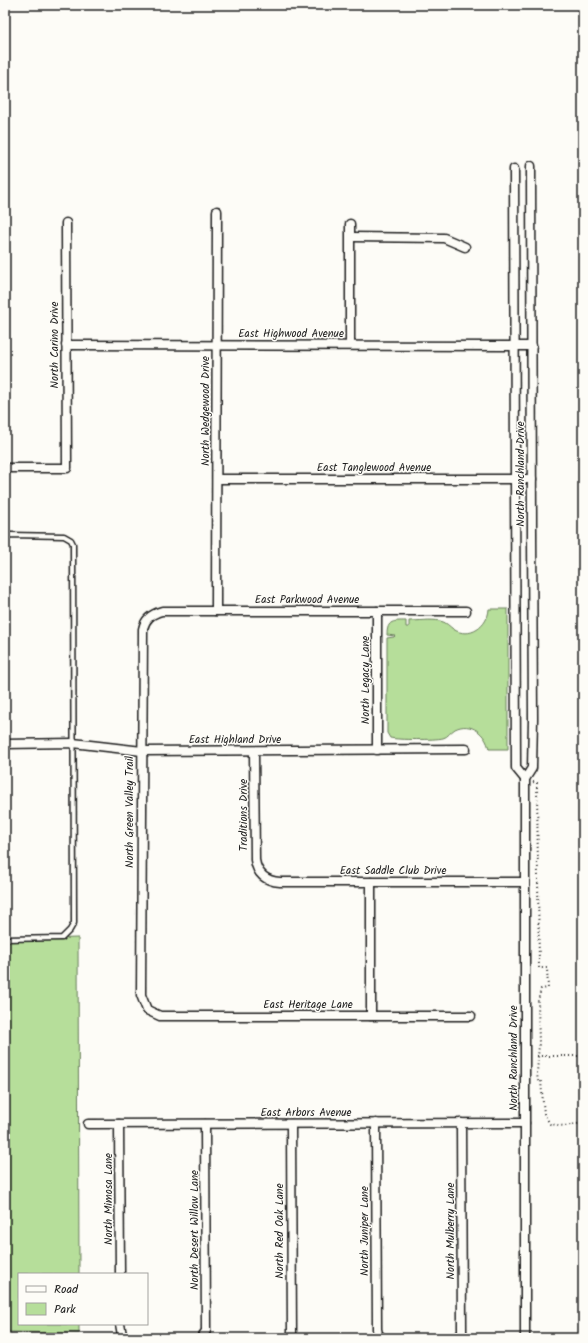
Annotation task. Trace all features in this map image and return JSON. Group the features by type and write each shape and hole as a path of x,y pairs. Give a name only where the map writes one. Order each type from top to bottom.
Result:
{"street":[{"name":"North Ranchland Drive","path":"525,1338 525,779 532,768 533,726 531,166"},
{"name":"North Ranchland Drive","path":"514,169 516,346 514,479 516,768 525,779"},
{"name":"North Wedgewood Drive","path":"216,611 217,211"},
{"name":"North Carino Drive","path":"5,468 67,468 66,223"},
{"path":"350,224 350,345"},
{"path":"351,237 444,238 465,247"},
{"name":"East Highwood Avenue","path":"66,345 532,346"},
{"name":"East Tanglewood Avenue","path":"217,479 532,479"},
{"name":"East Parkwood Avenue","path":"150,616 162,611 466,611"},
{"name":"North Legacy Lane","path":"377,611 377,750"},
{"name":"North Green Valley Trail","path":"147,1010 141,995 142,629 145,621 150,616"},
{"name":"East Highland Drive","path":"5,744 73,743 142,751 466,749"},
{"name":"Traditions Drive","path":"254,751 255,860 256,866 263,877"},
{"name":"East Saddle Club Drive","path":"263,877 268,880 280,882 524,882"},
{"path":"371,882 371,1016"},
{"name":"East Heritage Lane","path":"147,1010 160,1016 471,1016"},
{"name":"North Juniper Lane","path":"376,1123 377,1329 381,1338"},
{"name":"North Mulberry Lane","path":"458,1338 462,1330 461,1123"},
{"name":"East Arbors Avenue","path":"88,1124 525,1123"},
{"name":"North Mimosa Lane","path":"119,1124 120,1273"},
{"name":"North Desert Willow Lane","path":"203,1337 206,1331 205,1124"},
{"name":"North Red Oak Lane","path":"291,1124 292,1338"},
{"path":"120,1325 123,1336"}],"lane":[{"path":"5,537 11,535 64,536 71,540 73,544 74,923 70,930 62,938 5,939"}],"path":[{"path":"525,779 537,783 539,968 547,968 548,988 542,989 538,1001 538,1081 542,1081 544,1114 550,1124 564,1126 583,1123"},
{"path":"537,1056 583,1056"}],"green space":[{"path":"489,609 508,609 508,749 489,749 485,738 477,730 467,727 455,729 446,737 439,739 390,738 387,733 387,638 395,636 387,635 388,626 395,621 406,621 406,627 409,627 409,621 436,620 444,622 459,632 472,632 482,626 488,615"},
{"path":"78,938 79,1273 18,1273 18,1325 79,1325 79,1333 5,1332 5,940"}]}
